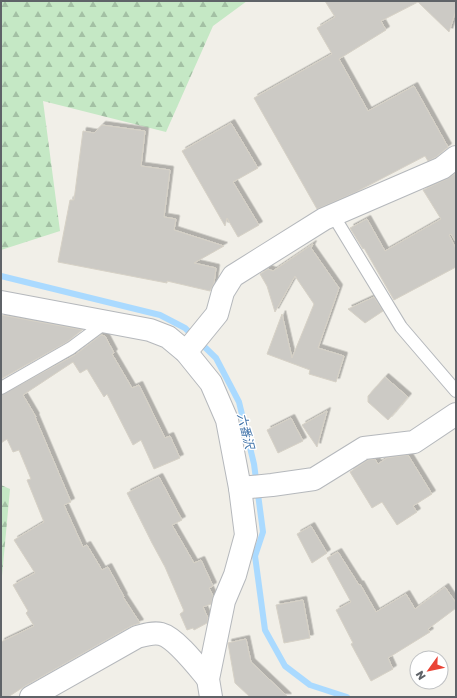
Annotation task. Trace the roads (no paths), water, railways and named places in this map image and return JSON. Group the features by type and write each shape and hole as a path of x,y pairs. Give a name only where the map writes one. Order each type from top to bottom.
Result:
{"street":[{"path":"186,352 217,314 223,292 233,276 324,219 442,168 456,157"},
{"path":"1,302 150,330 168,337 186,352 211,383 227,420 244,488 246,535 235,575 224,601 210,688"},
{"path":"244,488 314,479 364,448 414,442 456,414"},
{"path":"31,697 137,637 149,634 162,634 181,647 210,688"}],"lane":[{"path":"333,215 401,327 456,391"},
{"path":"1,388 71,348 106,322"}],"waterway":[{"name":"六番沢","path":"1,276 160,315 185,328 216,358 239,402 254,464 263,532 255,556 265,630 285,666 310,685 347,697"}]}
